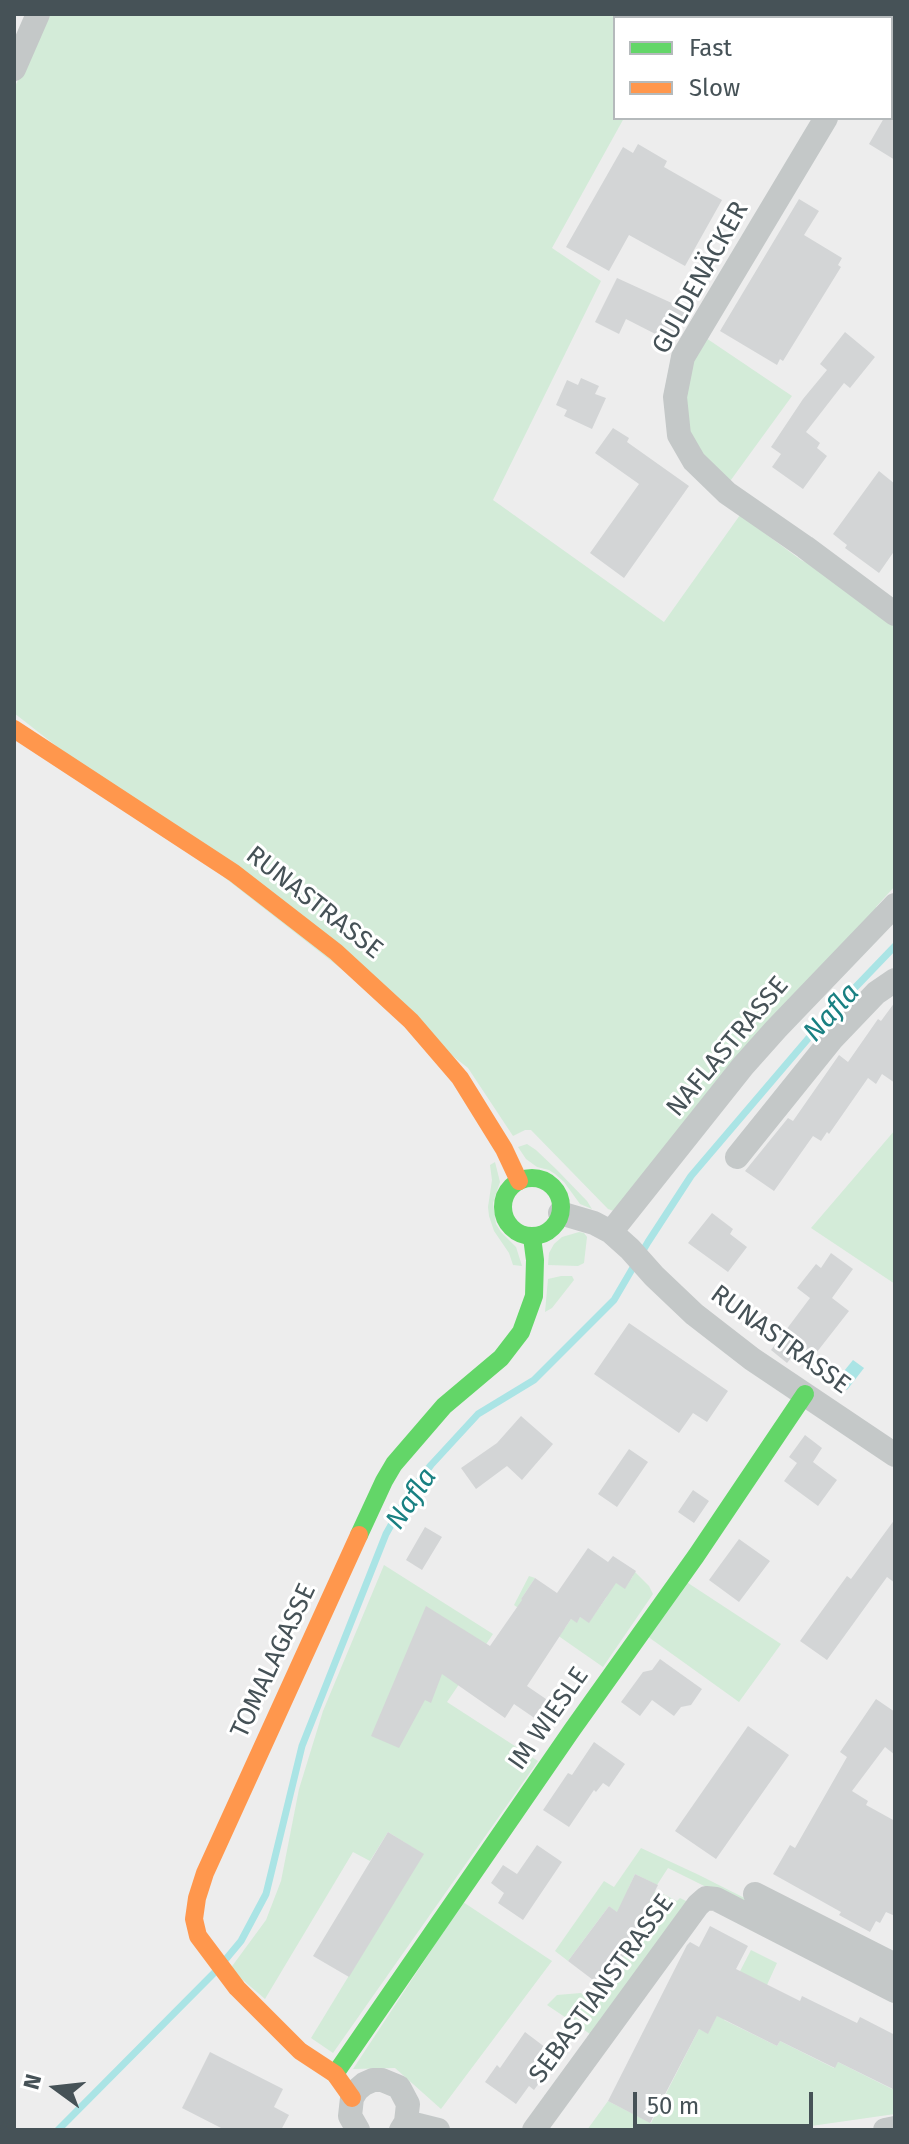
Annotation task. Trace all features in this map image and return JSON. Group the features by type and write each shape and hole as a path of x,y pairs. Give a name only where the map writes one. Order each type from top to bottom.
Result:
{"street":[{"path":"14,69 38,14"},
{"name":"GULDENÄCKER","path":"825,120 683,357 675,397 679,435 694,461 727,493 895,614"},
{"name":"RUNASTRASSE","path":"14,729 234,873 336,952 411,1021 460,1078 504,1149 519,1181"},
{"name":"NAFLASTRASSE","path":"611,1232 767,1038 895,905"},
{"path":"737,1157 832,1039 876,993 895,980"},
{"path":"537,1178 546,1181 558,1195 560,1213 551,1230 532,1237 523,1235 507,1223 503,1214 505,1194 519,1181 537,1178"},
{"name":"RUNASTRASSE","path":"560,1213 594,1223 611,1232 694,1314 752,1359 895,1455"},
{"name":"TOMALAGASSE","path":"352,2098 335,2074 300,2051 237,1988 211,1955 198,1936 194,1919 197,1898 205,1873 384,1481 394,1464 444,1406 501,1358 521,1332 534,1296 532,1237"},
{"name":"IM WIESLE","path":"335,2074 696,1556 805,1394"},
{"path":"755,1894 895,1965"},
{"name":"SEBASTIANSTRASSE","path":"534,2130 706,1898 716,1899 895,1991"},
{"path":"358,2130 350,2116 352,2098 357,2090 373,2080 391,2082 399,2087 408,2104 403,2126 438,2130"},
{"path":"885,2130 895,2128"}],"green space":[{"path":"47,14 683,14 613,16 613,120 623,120 552,248 601,281 493,500 664,622 740,515 895,622 895,886 876,907 879,911 614,1211 608,1209 531,1130 513,1136 468,1068 14,713 14,89"},
{"path":"706,338 792,396 728,484 691,441 686,421 688,369"},
{"path":"895,1130 895,1284 811,1228"},
{"path":"527,1144 556,1169 592,1209 580,1204 555,1174 526,1159 518,1147"},
{"path":"495,1162 500,1182 493,1203 496,1224 516,1247 522,1266 513,1265 489,1216 490,1165"},
{"path":"579,1232 587,1237 584,1263 578,1266 548,1265 554,1244 562,1237"},
{"path":"572,1276 574,1280 552,1308 545,1312 548,1279"},
{"path":"384,1565 493,1634 447,1702 538,1761 333,2053 311,2038 423,1854 388,1832 370,1861 353,1852 265,1999 230,1969 266,1920 281,1881 299,1789 323,1711"},
{"path":"632,1569 653,1594 603,1667 514,1605 529,1576 535,1578 521,1599 565,1628 571,1619 577,1622 580,1617 589,1622 606,1598 612,1580 625,1588 633,1576"},
{"path":"685,1581 781,1644 739,1702 647,1636"},
{"path":"641,1848 895,1974 895,1981 668,1868 657,1885 635,1874 628,1889 659,1892 677,1901 680,1898 688,1902 590,2034 547,2005 557,1995 581,1993 593,2002 601,1986 642,1932 609,1906 568,1961 555,1951 604,1881 614,1887"},
{"path":"463,1902 552,1961 441,2109 395,2068 353,2069"},
{"path":"751,1950 777,1963 767,1985 724,2020 777,2046 780,2041 834,2068 838,2062 892,2089 895,2083 895,2114 783,2130 587,2130 608,2101 651,2123 699,2029 708,2033"}],"water":[{"path":"853,1360 864,1368 847,1390 836,1381"}],"building":[{"path":"895,100 895,160 869,144 883,120 893,120"},
{"path":"638,144 667,161 664,167 722,200 685,266 629,235 609,271 566,247 623,147 633,153"},
{"path":"799,199 819,211 804,235 842,258 838,265 841,267 783,361 780,359 777,365 720,331"},
{"path":"617,278 687,310 671,342 626,319 619,334 595,322"},
{"path":"845,332 875,357 850,388 844,383 806,432 820,443 817,448 827,456 803,489 772,467 781,454 771,447 827,370 820,364"},
{"path":"581,378 599,386 595,394 606,398 592,429 564,416 567,410 556,405 567,380 578,385"},
{"path":"613,428 629,438 627,442 689,486 624,578 590,553 639,484 595,453"},
{"path":"879,471 895,484 895,550 879,573 845,548 847,545 833,534"},
{"path":"895,1002 895,1083 882,1074 876,1084 868,1078 829,1134 827,1132 821,1141 813,1136 774,1191 745,1171 788,1118 793,1121 839,1055 848,1062 878,1019 881,1021"},
{"path":"712,1213 733,1229 730,1234 747,1247 728,1272 688,1243"},
{"path":"831,1253 853,1269 832,1298 849,1311 813,1357 800,1347 787,1363 771,1350 810,1298 797,1288 816,1264 821,1268"},
{"path":"629,1323 728,1391 707,1422 693,1413 679,1433 594,1374"},
{"path":"521,1416 553,1444 522,1480 507,1466 476,1489 461,1468 497,1443"},
{"path":"805,1435 822,1448 813,1462 837,1480 818,1506 784,1481 797,1463 789,1457"},
{"path":"629,1449 648,1462 617,1507 598,1494"},
{"path":"693,1490 709,1501 694,1523 678,1512"},
{"path":"895,1519 895,1583 887,1577 827,1660 800,1641 847,1576 851,1579"},
{"path":"425,1527 442,1537 422,1570 406,1560"},
{"path":"739,1539 770,1561 739,1602 709,1580"},
{"path":"588,1548 608,1562 613,1556 636,1571 625,1589 616,1583 589,1623 580,1617 577,1623 571,1619 527,1686 562,1710 549,1728 514,1704 505,1718 442,1674 431,1703 425,1700 399,1748 371,1736 426,1606 490,1646 535,1578 557,1593"},
{"path":"660,1659 702,1689 691,1705 681,1707 674,1716 652,1700 640,1716 621,1702 643,1672 652,1670"},
{"path":"876,1699 895,1712 895,1755 885,1747 852,1791 868,1801 866,1805 895,1821 895,1916 886,1912 870,1932 773,1874 790,1845 795,1848 847,1757 840,1752"},
{"path":"748,1726 789,1755 716,1859 675,1831"},
{"path":"594,1742 625,1764 609,1787 603,1783 596,1792 594,1790 569,1827 543,1810"},
{"path":"388,1832 424,1854 349,1977 313,1956"},
{"path":"537,1845 562,1862 523,1920 498,1903 504,1893 491,1883 503,1865 517,1874"},
{"path":"635,1874 658,1885 637,1927 643,1931 601,1986 568,1961 609,1906 617,1912"},
{"path":"710,1926 748,1946 736,1969 800,2001 802,1996 857,2023 860,2017 895,2035 895,2090 838,2062 835,2068 780,2041 777,2046 717,2016 708,2034 699,2029 650,2123 608,2101 687,1945 690,1942 699,1947"},
{"path":"525,2032 558,2057 534,2090 529,2086 516,2104 485,2082 497,2065 500,2068"},
{"path":"210,2052 283,2089 274,2107 289,2115 281,2130 225,2130 182,2108"}],"waterway":[{"name":"Nafla","path":"226,1959 241,1941 266,1894 302,1746 386,1534 408,1495 478,1414 534,1380 614,1300 691,1176 824,1020 895,946"},
{"name":"Nafla","path":"58,2130 215,1972"}],"traffic: fast":[{"path":"532,1178 553,1186 561,1207 553,1228 532,1236 511,1228 503,1207 511,1186 532,1178"},
{"path":"359,1535 394,1464 444,1406 501,1358 521,1332 534,1296 532,1237"},
{"path":"335,2074 696,1556 805,1394"}],"traffic: slow":[{"path":"14,729 234,873 336,952 411,1021 460,1078 504,1149 519,1181"},
{"path":"352,2098 335,2074 300,2051 237,1988 198,1936 194,1919 205,1873 359,1535"}]}
